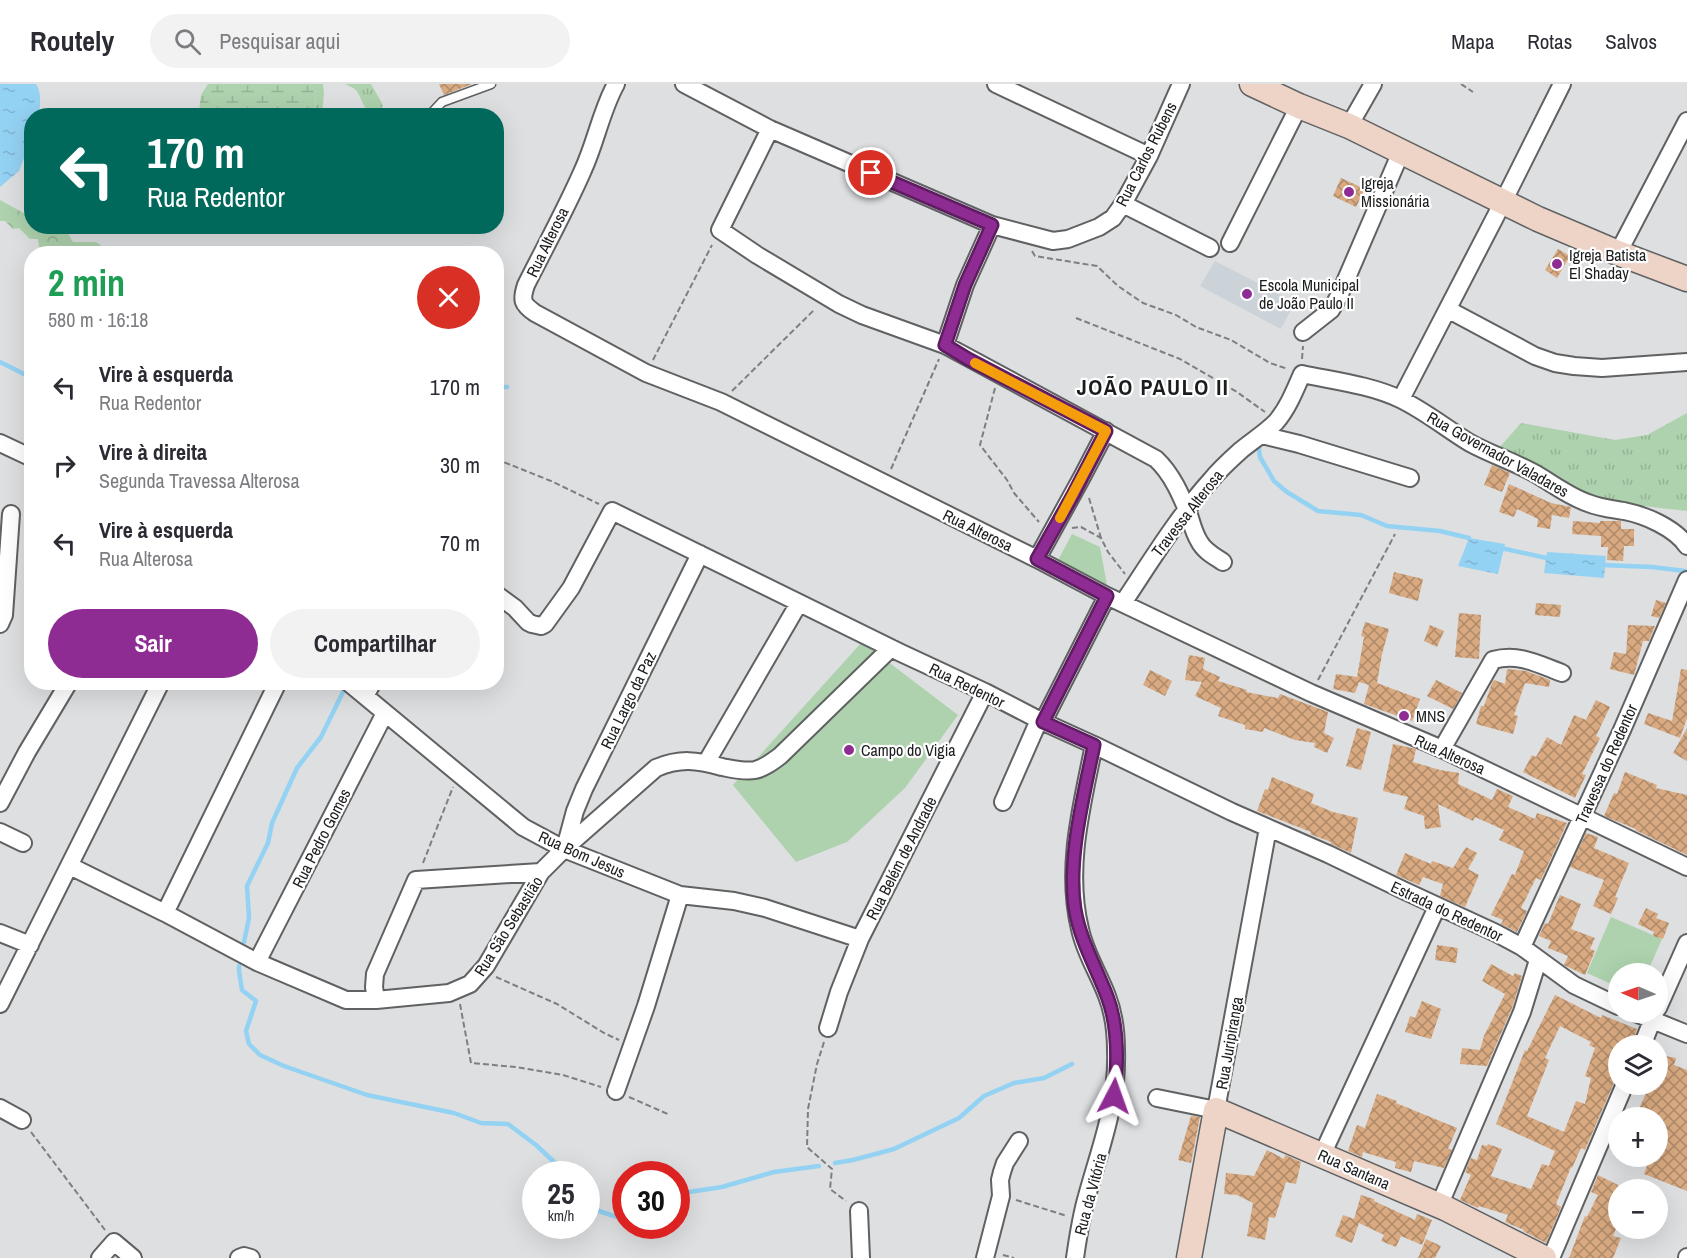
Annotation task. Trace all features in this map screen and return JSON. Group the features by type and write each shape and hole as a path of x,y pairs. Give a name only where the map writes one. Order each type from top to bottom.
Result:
{"street":[{"name":"Rua Alterosa","path":"616,84 583,169 526,285 523,301 535,313 646,373 721,402 1107,596 1311,693 1442,749 1687,867"},
{"path":"996,84 1149,156"},
{"name":"Rua Carlos Rubens","path":"992,225 1053,241 1068,239 1099,227 1113,218 1149,156 1181,84"},
{"path":"1252,84 1349,126 1538,219 1687,279"},
{"path":"1349,126 1373,84"},
{"path":"1401,399 1449,310 1562,84"},
{"path":"693,86 770,129 992,225 965,285 945,345"},
{"path":"1230,243 1299,106"},
{"path":"1618,253 1687,121"},
{"path":"770,129 720,230 827,297 862,315 945,345 1146,452 1166,469 1186,509 1198,541 1208,553 1223,562"},
{"path":"1303,332 1331,310 1339,296 1401,152"},
{"path":"1123,204 1210,248"},
{"path":"1449,310 1535,356 1555,363 1602,368 1687,362"},
{"name":"Rua Governador Valadares","path":"1302,374 1376,390 1401,399 1470,443 1523,467 1583,501 1603,508 1627,512 1666,527 1687,546"},
{"name":"Travessa Alterosa","path":"1123,603 1148,562 1186,509 1226,464 1277,421 1302,374"},
{"path":"1037,559 1106,431"},
{"path":"1262,435 1410,478"},
{"path":"0,443 24,454"},
{"path":"504,600 532,624 541,626 545,624 571,588 612,511"},
{"name":"Rua Redentor","path":"612,511 1041,721 1268,828"},
{"path":"0,624 4,615 11,514"},
{"name":"Rua Largo da Paz","path":"564,849 584,789 700,554"},
{"name":"Travessa do Redentor","path":"1522,947 1583,817 1687,580"},
{"path":"1004,802 1041,721 1107,596"},
{"path":"706,763 799,603"},
{"name":"Rua São Sebastião","path":"70,866 257,962 346,1000 376,1000 449,993 470,984 483,970 541,872 656,768 681,760 743,771 766,766 780,756 891,648"},
{"path":"1442,749 1493,660 1506,656 1521,658 1562,673"},
{"path":"0,803 64,690"},
{"path":"0,1004 157,690"},
{"path":"165,913 274,690"},
{"name":"Rua Bom Jesus","path":"370,690 385,713 524,827 564,849 680,895 734,901 765,908 860,939"},
{"name":"Rua Belém de Andrade","path":"828,1028 860,939 985,692"},
{"name":"Rua Pedro Gomes","path":"257,962 385,713"},
{"name":"Rua da Vitória","path":"1075,1258 1081,1220 1103,1145 1117,1075 1113,1013 1080,933 1074,895 1076,849 1094,745"},
{"name":"Estrada do Redentor","path":"1268,828 1496,933 1522,947 1574,985 1608,1001"},
{"name":"Rua Juripiranga","path":"1189,1258 1268,828"},
{"path":"0,832 23,843"},
{"path":"376,1000 375,974 416,880 541,872"},
{"path":"616,1091 633,1046 680,895"},
{"path":"1322,1155 1437,907"},
{"path":"0,933 30,945"},
{"path":"1668,985 1687,943"},
{"path":"1439,1206 1522,1012 1538,960"},
{"path":"1668,1022 1687,1034"},
{"path":"1551,1258 1620,1095"},
{"name":"Rua Santana","path":"1157,1098 1216,1110 1439,1206 1544,1258"},
{"path":"0,1108 22,1120"},
{"path":"985,1258 1001,1196 1000,1180 1005,1163 1019,1141"},
{"path":"860,1211 861,1258"},
{"path":"100,1258 114,1242 133,1258"},
{"path":"239,1258 244,1256 252,1258"}],"lane":[{"path":"436,108 442,102 492,84"}],"path":[{"path":"1461,84 1473,92"},
{"path":"646,373 720,230"},
{"path":"1021,233 1035,256 1097,266 1118,286 1143,303 1176,315 1196,327 1232,339 1270,363 1302,374 1303,332"},
{"path":"721,402 827,297"},
{"path":"1076,318 1180,359 1237,392 1277,421"},
{"path":"885,484 945,345"},
{"path":"999,375 980,445 1007,480 1014,494 1038,522 1054,530 1081,527 1101,538"},
{"path":"504,462 551,481 612,511"},
{"path":"1082,477 1101,538 1108,552 1134,586"},
{"path":"1311,693 1395,534"},
{"path":"416,880 459,773"},
{"path":"483,970 557,1004 604,1033 633,1046"},
{"path":"457,990 471,1063 516,1067 563,1075 616,1091 670,1115"},
{"path":"828,1028 808,1109 807,1147 832,1169 830,1189 860,1211"},
{"path":"22,1120 114,1242"},
{"path":"1001,1196 1081,1220"}],"shaded area":[{"name":"Escola Municipal de João Paulo II","path":"1215,261 1295,302 1281,329 1200,286"}],"green space":[{"path":"208,84 311,84 316,93 315,108 199,108 201,95"},
{"path":"311,84 323,84 323,108 315,108 316,93"},
{"path":"345,84 371,84 383,105 382,108 366,108 355,89"},
{"path":"0,200 24,213 24,233 19,228 13,229 5,221 0,221"},
{"path":"25,234 68,234 73,242 96,242 101,246 39,246 38,239 30,239"},
{"path":"1687,413 1687,511 1633,505 1593,495 1520,456 1498,449 1521,423 1615,440 1647,435"},
{"path":"1072,534 1100,547 1107,585 1057,562"},
{"name":"Campo do Vigia","path":"862,642 958,715 905,788 847,842 796,862 733,785"},
{"path":"1611,917 1662,939 1651,963 1608,963 1608,982 1587,973"}],"water":[{"path":"0,84 36,84 39,91 39,108 24,108 24,158 19,171 0,187"},
{"path":"1469,538 1505,544 1498,574 1458,566"},
{"path":"1547,552 1606,556 1604,578 1544,573"}],"building":[{"path":"439,84 472,84 444,95"},
{"name":"Igreja Missionária","path":"1341,178 1365,189 1356,207 1333,196"},
{"name":"Igreja Batista El Shaday","path":"1558,249 1570,256 1557,278 1545,270"},
{"path":"1492,465 1510,473 1502,492 1484,485"},
{"path":"1509,484 1551,503 1571,507 1569,518 1552,515 1550,529 1537,527 1538,519 1517,509 1514,517 1499,512"},
{"path":"1573,521 1600,523 1600,521 1621,521 1621,529 1634,529 1634,546 1624,546 1623,561 1607,560 1608,547 1601,547 1601,536 1572,534"},
{"path":"1394,572 1423,579 1418,601 1389,593"},
{"path":"1656,600 1666,603 1659,618 1651,616"},
{"path":"1536,603 1561,605 1560,617 1535,615"},
{"path":"1459,613 1481,615 1479,659 1455,657"},
{"path":"1365,622 1389,629 1377,683 1420,699 1412,721 1364,704 1369,685 1359,682 1355,693 1333,689 1336,674 1357,677 1364,637 1361,636"},
{"path":"1430,625 1444,631 1437,647 1424,641"},
{"path":"1628,625 1655,626 1649,641 1643,641 1634,675 1610,669 1614,652 1626,654"},
{"path":"1189,655 1205,658 1203,669 1220,677 1218,681 1247,690 1246,692 1278,698 1280,694 1328,712 1324,733 1334,738 1327,753 1314,747 1315,743 1295,740 1264,728 1263,732 1245,729 1245,725 1218,716 1221,708 1195,696 1202,682 1185,680"},
{"path":"1507,669 1526,671 1550,680 1549,687 1525,683 1514,715 1518,716 1513,734 1476,724 1481,706 1484,706 1492,683 1494,680 1505,684"},
{"path":"1681,669 1687,670 1687,718 1680,738 1644,724 1648,713 1672,721"},
{"path":"1150,670 1172,681 1165,696 1143,685"},
{"path":"1436,680 1462,693 1453,709 1427,696"},
{"path":"1596,700 1610,707 1596,736 1600,738 1582,774 1586,775 1575,798 1523,772 1532,755 1536,757 1547,737 1561,745 1574,715 1586,720"},
{"path":"1357,728 1371,732 1361,770 1346,766"},
{"path":"1687,728 1687,761 1673,753"},
{"path":"1393,744 1416,749 1413,762 1459,773 1458,784 1492,800 1497,789 1513,796 1508,807 1535,819 1537,813 1567,823 1541,880 1536,878 1521,908 1527,911 1517,932 1501,924 1503,920 1491,915 1512,874 1515,875 1524,851 1499,840 1504,830 1475,817 1473,821 1438,804 1441,827 1425,829 1424,816 1404,809 1408,797 1383,791"},
{"path":"1625,772 1657,785 1656,788 1687,795 1687,855 1636,829 1604,816 1614,793 1617,794"},
{"path":"1272,777 1314,794 1311,803 1333,812 1358,818 1351,853 1310,834 1311,832 1257,811"},
{"path":"1586,833 1598,837 1594,848 1629,863 1615,897 1618,898 1611,914 1593,906 1604,880 1570,867"},
{"path":"1466,847 1477,853 1468,869 1479,875 1465,907 1440,896 1443,884 1423,877 1419,885 1396,875 1405,853 1431,864 1432,861 1453,868"},
{"path":"1560,895 1581,904 1571,929 1595,938 1590,949 1595,951 1585,975 1564,965 1568,956 1548,948 1551,941 1539,936 1545,923 1548,924"},
{"path":"1646,908 1658,914 1656,918 1669,923 1663,939 1653,936 1654,932 1638,924"},
{"path":"1437,945 1458,948 1456,963 1435,960"},
{"path":"1491,964 1513,976 1515,973 1522,976 1512,1008 1487,1066 1460,1064 1462,1048 1480,1050 1484,1036 1505,994 1482,981"},
{"path":"1555,995 1601,1018 1602,1015 1608,1017 1608,1023 1622,1023 1637,1029 1635,1035 1608,1035 1609,1095 1585,1150 1581,1148 1571,1167 1556,1204 1561,1207 1546,1243 1505,1222 1508,1215 1479,1206 1478,1208 1460,1200 1471,1175 1465,1172 1471,1158 1477,1160 1482,1145 1487,1146 1488,1144 1502,1149 1491,1176 1531,1189 1542,1164 1549,1166 1555,1151 1496,1124 1525,1050 1527,1051","holes":["1560,1026 1591,1042 1589,1045 1595,1048 1585,1076 1591,1078 1585,1104 1576,1101 1564,1132 1527,1116 1549,1060 1545,1058"]},
{"path":"1422,1001 1441,1009 1431,1039 1405,1032 1410,1016 1415,1018"},
{"path":"1668,1056 1676,1058 1674,1065 1687,1070 1687,1191 1668,1183 1668,1179 1657,1179 1644,1174 1647,1167 1668,1167 1668,1107 1640,1107 1645,1095 1668,1095"},
{"path":"1377,1094 1457,1128 1448,1149 1452,1150 1444,1168 1414,1161 1411,1172 1395,1168 1396,1162 1363,1152 1362,1157 1348,1151 1357,1125 1365,1128"},
{"path":"1191,1116 1200,1117 1191,1163 1178,1160"},
{"path":"1267,1150 1284,1159 1285,1155 1301,1162 1296,1184 1286,1182 1275,1218 1269,1217 1265,1240 1247,1236 1253,1203 1237,1195 1224,1194 1226,1173 1254,1176"},
{"path":"1598,1175 1608,1180 1608,1239 1621,1239 1613,1258 1569,1258 1585,1216 1587,1217 1598,1195 1591,1192"},
{"path":"1361,1195 1374,1199 1415,1220 1417,1214 1432,1220 1422,1245 1401,1236 1396,1247 1381,1241 1384,1235 1359,1223 1352,1243 1335,1236 1343,1215 1354,1219"},
{"path":"1426,1239 1441,1246 1435,1258 1418,1258"}],"waterway":[{"path":"0,362 24,374"},
{"path":"1258,442 1260,457 1274,481 1318,511 1361,515 1387,526 1440,531 1469,538"},
{"path":"1501,548 1551,559"},
{"path":"1601,565 1685,571"},
{"path":"244,942 249,918 247,886 268,843 272,823 297,768 321,737 343,692"},
{"path":"239,966 242,990 256,1001 246,1031 249,1044 260,1055 284,1066 367,1095 454,1113 481,1123 508,1124 553,1161"},
{"path":"835,1163 894,1149 959,1118 984,1096 1014,1083 1044,1078 1072,1064"},
{"path":"690,1192 722,1187 774,1172 819,1166"},
{"path":"600,1211 612,1215"}],"slow traffic":[{"path":"975,363 1106,431 1060,518"}],"place":[{"name":"Igreja Missionária","path":"1349,192"},
{"name":"Igreja Batista El Shaday","path":"1557,264"},
{"name":"Escola Municipal de João Paulo II","path":"1247,294"},
{"name":"MNS","path":"1404,716"},
{"name":"Campo do Vigia","path":"849,750"}],"district":[{"name":"JOÃO PAULO II","path":"1153,387"}],"route":[{"path":"871,173 992,225 965,285 945,345 1106,431 1037,559 1107,596 1043,722 1094,745 1076,849 1074,895 1080,933 1113,1013 1117,1075 1114,1096"}]}
